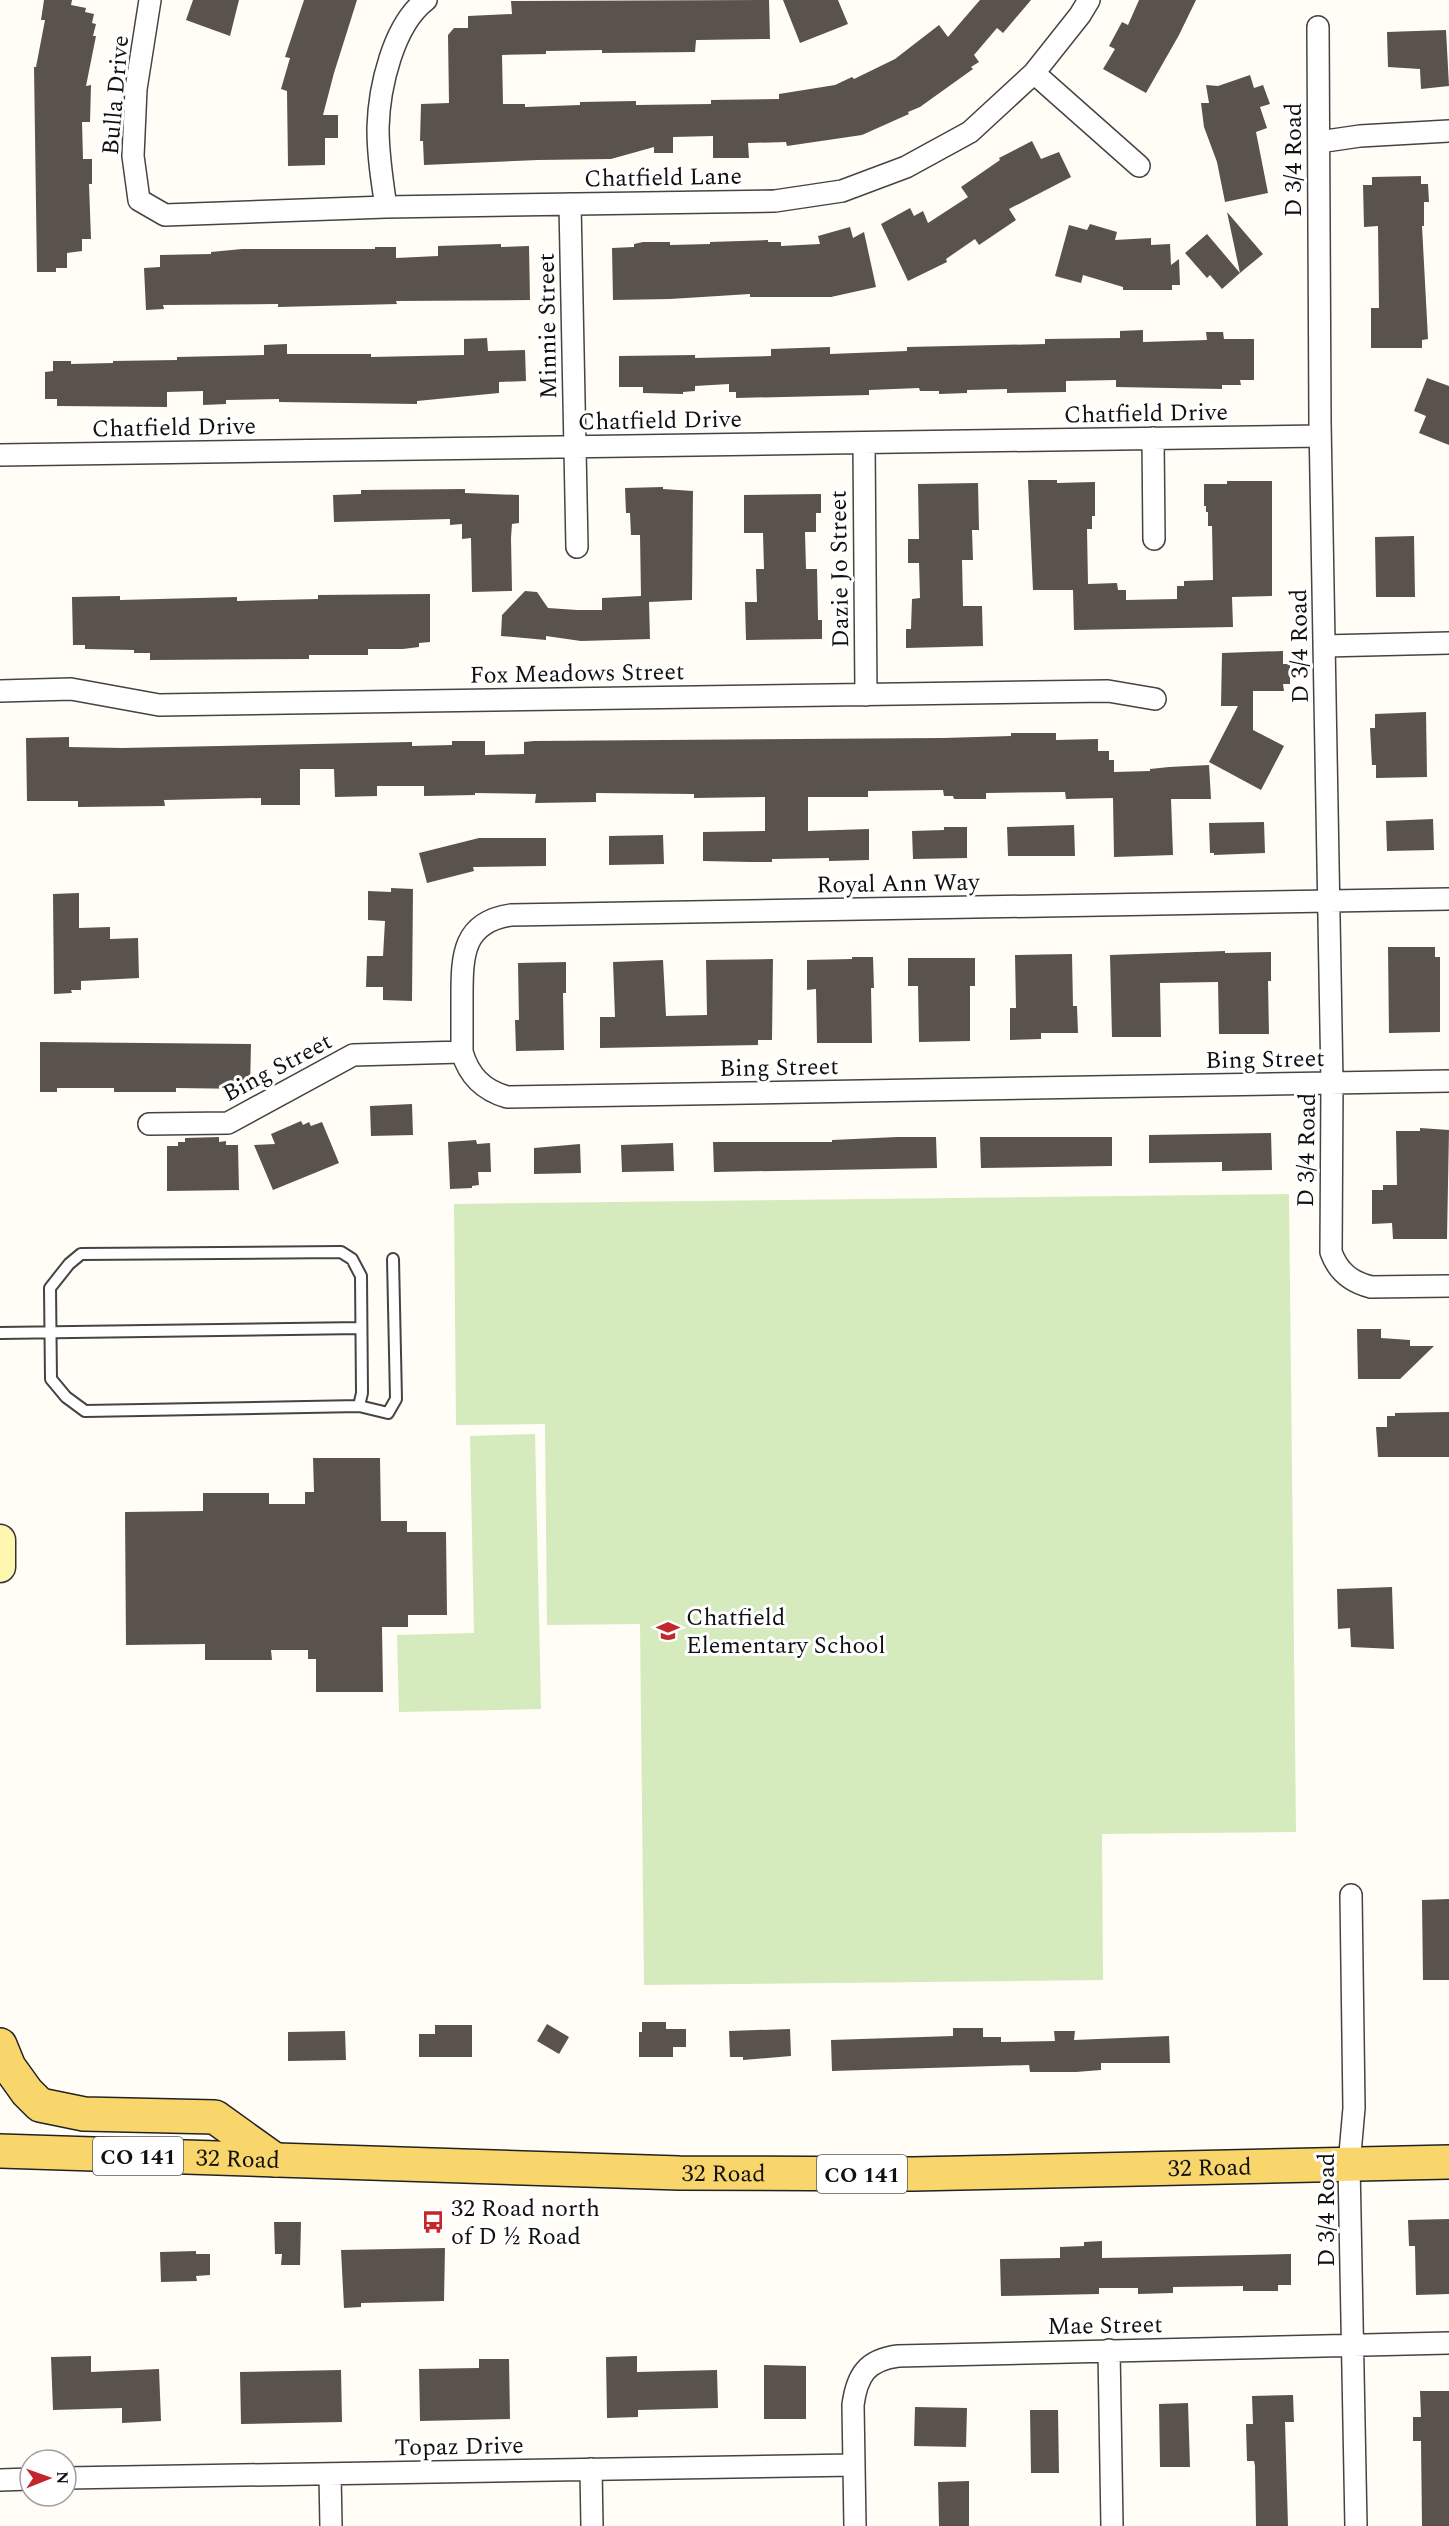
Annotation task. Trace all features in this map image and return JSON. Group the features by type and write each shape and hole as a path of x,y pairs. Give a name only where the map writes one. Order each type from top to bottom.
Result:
{"main road":[{"path":"0,1540 0,1567"},
{"path":"0,2045 9,2067 27,2092 40,2104 84,2114 215,2117 275,2160"},
{"name":"32 Road","path":"0,2151 679,2173 902,2174 1449,2162"}],"street":[{"name":"Bulla Drive","path":"150,0 136,90 133,156 139,200 165,215"},
{"path":"386,207 378,126 387,70 399,34 426,0"},
{"name":"Chatfield Lane","path":"165,215 386,207 775,201 842,191 906,167 970,132 1034,73 1080,15 1089,0"},
{"name":"D 3/4 Road","path":"1318,27 1320,436 1332,1083 1330,1239 1336,1264 1351,1280 1371,1287 1449,1286"},
{"path":"1034,73 1139,166"},
{"path":"1319,142 1360,136 1449,131"},
{"name":"Minnie Street","path":"570,204 577,548"},
{"name":"Chatfield Drive","path":"0,455 1320,436"},
{"path":"1153,438 1154,539"},
{"name":"Dazie Jo Street","path":"864,443 866,695"},
{"path":"1324,646 1449,643"},
{"name":"Fox Meadows Street","path":"0,691 71,689 159,705 1108,691 1155,699"},
{"name":"Royal Ann Way","path":"462,1052 462,962 465,949 471,937 480,927 500,917 1449,899"},
{"name":"Bing Street","path":"149,1124 228,1123 353,1055 462,1052 476,1080 495,1094 507,1097 1449,1081"},
{"name":"D 3/4 Road","path":"1351,1895 1354,2108 1349,2165 1356,2526"},
{"name":"Mae Street","path":"855,2526 853,2405 855,2387 866,2368 882,2358 1109,2350 1449,2343"},
{"path":"1109,2350 1112,2526"},
{"name":"Topaz Drive","path":"78,2478 854,2465"},
{"path":"591,2469 592,2526"},
{"path":"330,2474 331,2526"},
{"path":"0,2480 18,2479"}],"lane":[{"path":"359,1406 362,1393 361,1276 352,1258 341,1252 81,1254 69,1264 51,1288 51,1379 66,1397 85,1411 359,1406 388,1413 396,1399 393,1259"},
{"path":"0,1333 361,1328"}],"green space":[{"path":"1289,1194 1296,1832 1102,1834 1103,1980 644,1985 640,1624 547,1625 545,1424 456,1425 454,1204"},
{"path":"535,1434 541,1709 399,1712 397,1635 474,1633 470,1436"}],"building":[{"path":"44,0 72,0 71,5 86,8 85,12 94,14 92,23 96,24 93,36 96,36 86,86 91,85 90,122 82,122 83,159 92,159 92,184 89,184 91,239 82,239 82,251 67,253 67,268 56,268 56,272 37,272 34,67 36,67 45,20 41,20"},
{"path":"193,0 239,0 230,36 186,20"},
{"path":"304,0 357,0 323,115 338,115 338,138 325,138 325,165 288,166 287,91 281,89 290,58 285,57"},
{"path":"769,0 770,39 696,40 695,52 602,53 602,50 502,55 503,104 525,104 525,107 580,105 580,102 636,101 636,105 711,104 711,100 779,99 779,94 835,85 852,77 854,79 895,59 939,25 948,37 980,0 1031,0 1003,33 997,28 974,55 979,62 971,67 973,69 920,107 908,112 909,114 862,135 787,146 786,142 748,143 749,158 713,158 713,136 673,137 673,153 654,153 654,147 611,159 424,165 423,141 420,141 421,104 449,103 448,35 454,28 468,28 468,16 512,14 511,1"},
{"path":"783,0 838,0 848,24 800,43"},
{"path":"1139,0 1196,0 1146,93 1103,69 1115,49 1109,46 1122,22 1128,25"},
{"path":"1446,30 1449,86 1421,89 1420,69 1388,67 1387,32"},
{"path":"1250,75 1254,88 1263,85 1270,104 1260,107 1267,128 1256,132 1268,193 1225,202 1217,162 1204,127 1201,103 1209,103 1206,85 1218,86"},
{"path":"1032,141 1041,159 1059,152 1071,177 1009,209 1016,220 979,245 975,239 946,259 947,262 908,281 881,224 910,208 914,216 923,211 928,223 968,197 961,187 1000,160 999,158"},
{"path":"1421,176 1421,184 1428,184 1429,202 1424,202 1424,226 1422,226 1428,339 1422,340 1422,348 1371,348 1371,308 1379,308 1378,226 1364,227 1363,185 1372,185 1372,177"},
{"path":"1227,212 1263,254 1240,273"},
{"path":"1090,224 1117,232 1115,240 1151,238 1151,245 1170,244 1171,265 1179,259 1180,285 1172,285 1172,290 1123,290 1123,287 1083,275 1081,283 1055,276 1069,225 1087,230"},
{"path":"850,227 853,238 864,232 876,287 831,297 750,297 750,294 613,300 612,248 634,247 634,244 643,242 670,242 670,245 768,240 768,242 781,242 781,246 820,244 818,236"},
{"path":"1207,234 1240,273 1222,289 1210,275 1207,278 1185,253"},
{"path":"501,244 501,247 529,246 530,300 396,301 397,304 278,307 278,304 163,305 164,309 146,310 144,268 160,267 160,255 211,254 211,252 242,249 396,247 396,258 438,256 438,246"},
{"path":"1143,330 1143,342 1207,340 1206,332 1223,332 1224,339 1254,339 1254,380 1240,380 1241,385 1222,385 1222,389 1116,387 1116,380 1066,381 1066,392 1007,393 1007,389 967,390 967,393 939,394 939,391 920,391 919,388 869,390 869,395 736,398 736,392 729,392 729,384 695,386 695,391 683,392 683,394 643,393 643,387 619,387 619,356 695,355 695,358 771,356 771,349 830,347 830,354 907,351 907,347 1045,344 1045,339 1120,338 1120,331"},
{"path":"487,338 488,351 525,350 526,381 499,382 499,393 417,401 417,404 279,402 279,399 226,400 226,404 203,405 203,391 167,392 167,407 57,406 57,399 45,399 45,372 53,371 53,361 71,361 71,364 113,363 113,361 177,360 177,357 264,355 264,345 287,344 287,354 371,354 371,357 464,355 464,339"},
{"path":"1427,378 1449,386 1449,445 1419,433 1426,416 1414,411"},
{"path":"1028,480 1057,480 1057,483 1095,482 1095,516 1092,516 1092,529 1087,529 1088,584 1117,583 1118,590 1126,590 1126,600 1177,599 1177,586 1184,586 1184,581 1213,580 1212,526 1208,526 1208,512 1204,506 1204,484 1227,484 1227,481 1272,481 1272,596 1232,597 1233,627 1074,630 1073,590 1033,590"},
{"path":"978,483 979,530 972,530 973,560 962,560 963,606 982,606 983,646 906,648 906,629 911,629 912,599 920,598 919,563 908,563 908,539 919,539 918,484"},
{"path":"663,487 663,489 693,491 692,600 649,602 650,639 581,641 546,636 546,640 501,636 502,615 525,591 537,592 548,608 577,610 602,610 602,598 641,596 640,535 631,535 630,513 626,513 625,488"},
{"path":"465,489 465,493 519,495 519,523 512,524 512,591 472,592 471,538 462,539 462,524 450,525 450,519 334,522 333,495 361,494 361,490"},
{"path":"821,494 821,513 816,513 816,532 805,532 806,569 817,569 818,620 822,620 822,639 746,640 745,602 757,602 756,569 764,569 763,533 744,533 744,495"},
{"path":"1414,536 1415,597 1376,597 1375,537"},
{"path":"430,594 430,642 419,643 419,647 403,649 368,649 368,655 309,655 309,659 150,660 150,653 134,653 134,650 85,649 85,645 73,645 72,597 120,596 120,600 237,597 237,601 318,599 318,595"},
{"path":"1283,651 1283,664 1290,664 1290,684 1283,684 1284,691 1253,691 1253,730 1284,746 1261,790 1209,762 1238,706 1221,706 1222,653"},
{"path":"1426,712 1427,777 1376,778 1376,765 1372,765 1370,728 1375,728 1375,714"},
{"path":"1011,733 1056,733 1056,740 1098,739 1098,751 1109,751 1109,760 1114,760 1114,772 1209,765 1211,799 1171,799 1173,855 1114,857 1113,798 1066,799 1065,792 986,793 986,799 954,799 953,796 944,796 943,790 868,791 868,797 808,797 808,831 869,829 869,860 772,859 772,862 703,861 703,832 765,831 765,797 694,798 694,794 596,793 596,802 535,803 536,794 475,793 475,795 424,796 424,786 377,786 377,796 335,797 334,769 300,769 300,805 261,805 261,798 164,800 165,806 78,807 78,801 27,801 26,738 69,737 69,747 122,748 412,742 412,746 452,745 452,741 485,741 485,755 524,754 524,742 534,741 943,738 1011,736"},
{"path":"1433,819 1434,850 1387,851 1386,821"},
{"path":"1264,822 1265,853 1214,855 1210,853 1209,823"},
{"path":"1074,825 1075,856 1008,856 1007,827"},
{"path":"944,827 967,827 967,858 913,859 912,831 944,830"},
{"path":"663,835 664,864 609,865 609,836"},
{"path":"479,838 546,838 546,866 473,867 474,871 427,883 419,853"},
{"path":"391,888 413,889 412,1001 383,1000 383,987 366,987 367,956 383,956 385,921 368,920 368,891 391,892"},
{"path":"79,893 79,928 110,927 110,939 138,938 139,978 81,981 81,990 54,994 53,894"},
{"path":"1388,947 1435,947 1435,957 1440,957 1440,1032 1389,1033"},
{"path":"1225,951 1225,953 1271,952 1271,981 1268,981 1269,1034 1219,1034 1218,982 1160,983 1161,1037 1112,1037 1110,955"},
{"path":"1072,954 1073,1006 1077,1006 1078,1033 1041,1033 1041,1039 1010,1040 1010,1008 1016,1008 1015,955"},
{"path":"852,957 873,957 872,1043 817,1043 816,989 807,990 807,960 852,959"},
{"path":"908,958 975,958 975,986 970,986 970,1041 919,1042 918,986 908,986"},
{"path":"773,959 772,1040 758,1040 758,1045 600,1048 600,1017 615,1017 613,962 663,960 666,1016 707,1015 706,960"},
{"path":"566,962 566,993 563,993 564,1050 516,1051 515,1020 519,1020 518,963"},
{"path":"40,1042 251,1044 250,1089 176,1088 176,1092 114,1092 114,1088 57,1088 57,1092 40,1092"},
{"path":"412,1104 413,1135 371,1136 370,1106"},
{"path":"301,1121 303,1125 309,1122 311,1126 322,1122 339,1163 273,1190 254,1145 275,1144 271,1134"},
{"path":"1420,1128 1449,1130 1447,1239 1393,1239 1392,1223 1372,1224 1372,1190 1383,1190 1383,1185 1397,1185 1396,1131 1420,1131"},
{"path":"1271,1133 1272,1170 1222,1171 1222,1162 1149,1163 1149,1135"},
{"path":"219,1137 219,1142 226,1141 226,1145 238,1145 239,1190 167,1191 167,1146 178,1146 178,1142 185,1142 185,1138"},
{"path":"936,1137 937,1168 714,1172 713,1142 832,1142 832,1140"},
{"path":"980,1137 1112,1137 1112,1166 981,1168"},
{"path":"476,1140 477,1144 490,1143 491,1172 478,1172 479,1185 472,1186 472,1188 450,1189 448,1142"},
{"path":"673,1143 674,1171 622,1172 621,1145"},
{"path":"580,1144 581,1173 534,1174 534,1148"},
{"path":"1357,1329 1381,1329 1381,1338 1410,1340 1410,1346 1434,1346 1400,1379 1358,1379"},
{"path":"1449,1412 1449,1457 1378,1457 1376,1427 1387,1427 1387,1416 1395,1416 1395,1413"},
{"path":"313,1458 380,1458 381,1521 407,1521 407,1532 446,1532 447,1615 408,1615 408,1627 382,1627 383,1692 316,1692 316,1659 308,1659 308,1650 271,1650 272,1660 205,1660 205,1644 126,1645 125,1512 203,1511 203,1493 269,1493 269,1504 305,1504 305,1492 314,1492"},
{"path":"1392,1587 1394,1649 1351,1647 1350,1628 1338,1629 1337,1589"},
{"path":"1449,1899 1449,1980 1423,1980 1422,1900"},
{"path":"642,2022 666,2022 666,2029 686,2029 686,2047 673,2047 673,2057 639,2057 639,2032 642,2032"},
{"path":"547,2024 569,2037 559,2054 537,2041"},
{"path":"435,2025 472,2025 472,2057 419,2057 419,2034 435,2034"},
{"path":"953,2028 983,2028 983,2037 1001,2037 1001,2042 1055,2041 1054,2031 1075,2031 1074,2040 1169,2036 1170,2063 1101,2063 1101,2070 1076,2072 1030,2072 1029,2065 832,2071 831,2040 953,2036"},
{"path":"790,2029 791,2056 743,2060 743,2057 730,2057 729,2031"},
{"path":"345,2031 346,2060 288,2061 288,2032"},
{"path":"1449,2219 1449,2294 1416,2295 1415,2246 1409,2246 1408,2220"},
{"path":"274,2222 301,2222 300,2265 281,2265 282,2254 275,2254"},
{"path":"1102,2241 1102,2258 1291,2254 1291,2285 1278,2285 1278,2291 1243,2291 1243,2286 1173,2287 1173,2293 1138,2294 1138,2288 1099,2288 1099,2294 1001,2296 1000,2259 1060,2258 1060,2247 1084,2246 1084,2242"},
{"path":"445,2248 444,2301 361,2303 361,2307 344,2308 341,2250"},
{"path":"196,2251 196,2254 210,2254 210,2275 196,2276 197,2281 161,2282 160,2252"},
{"path":"91,2356 91,2372 159,2369 161,2421 122,2423 122,2408 53,2410 51,2357"},
{"path":"637,2356 637,2372 717,2370 718,2408 638,2410 638,2417 607,2418 606,2357"},
{"path":"479,2359 509,2359 510,2419 420,2421 419,2369 479,2368"},
{"path":"764,2365 806,2366 806,2419 764,2419"},
{"path":"341,2370 342,2422 241,2424 240,2372"},
{"path":"1420,2391 1449,2391 1449,2526 1422,2526 1421,2441 1413,2441 1413,2417 1421,2417"},
{"path":"1293,2395 1294,2422 1285,2422 1288,2526 1256,2526 1255,2466 1254,2461 1247,2461 1246,2424 1253,2424 1252,2396"},
{"path":"1188,2403 1190,2467 1160,2467 1159,2404"},
{"path":"915,2407 967,2408 966,2447 914,2446"},
{"path":"1030,2410 1058,2410 1059,2473 1031,2473"},
{"path":"969,2481 969,2526 939,2526 938,2482"}],"place":[{"name":"Chatfield Elementary School","path":"668,1631"},
{"name":"32 Road north of D ½ Road","path":"433,2222"}]}
